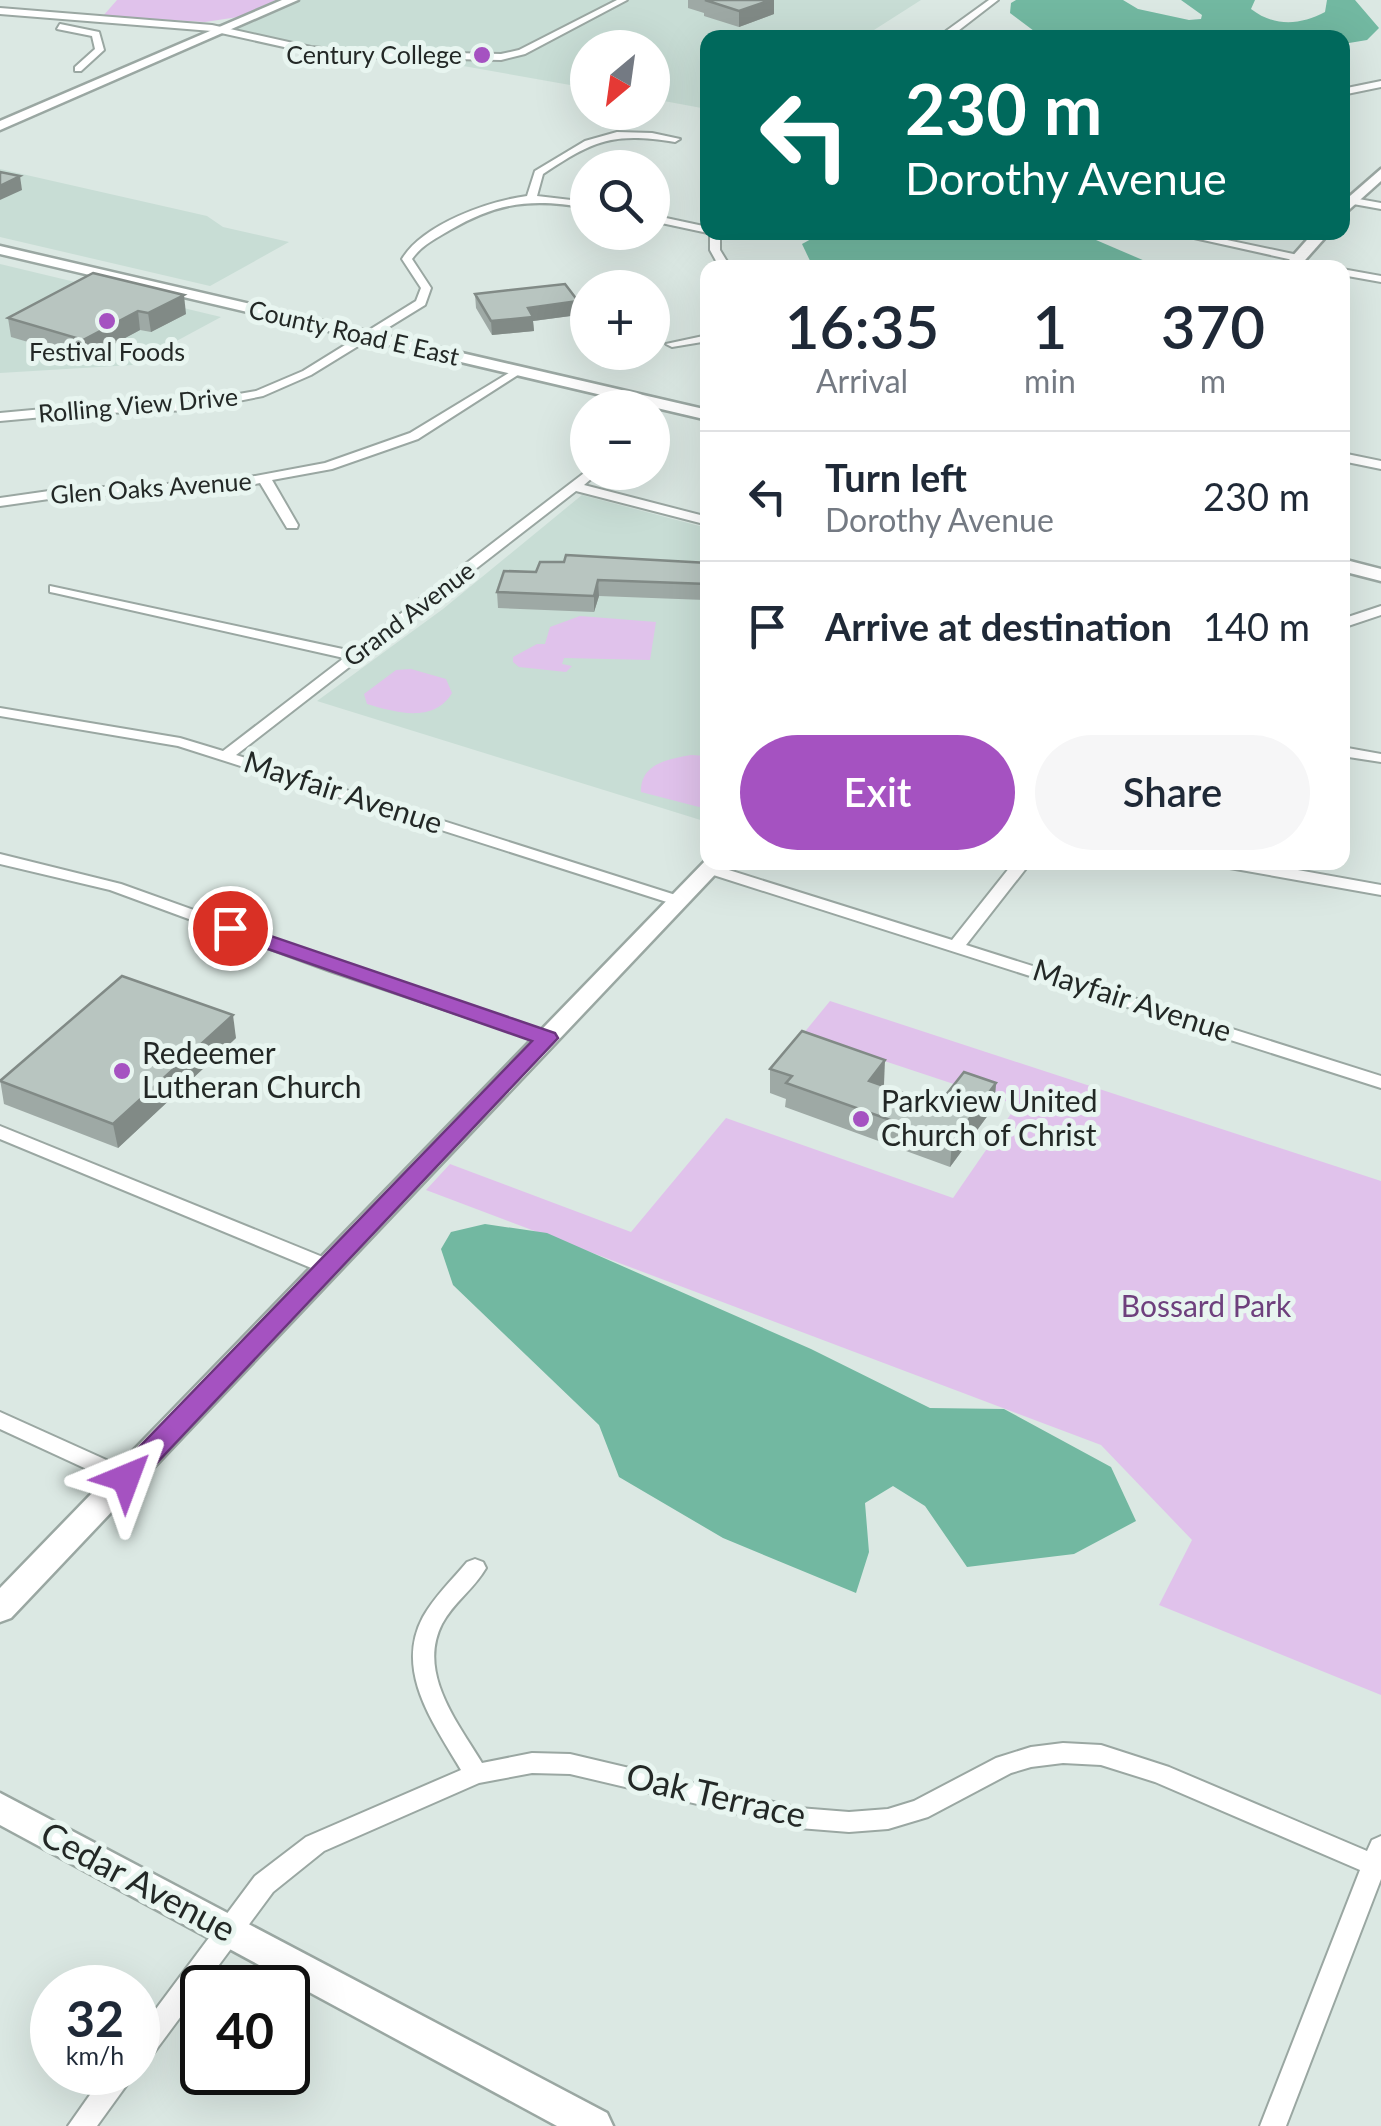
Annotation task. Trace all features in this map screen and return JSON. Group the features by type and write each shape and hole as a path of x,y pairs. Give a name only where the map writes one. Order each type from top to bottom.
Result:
{"main road":[{"path":"0,126 276,0"},
{"path":"0,118 292,0"},
{"path":"1350,200 1381,172"},
{"path":"1297,260 1316,240"},
{"name":"County Road E East","path":"0,250 590,390"},
{"name":"County Road E East","path":"670,409 700,415"},
{"path":"1350,568 1381,574"},
{"path":"0,1609 709,870"},
{"name":"Cedar Avenue","path":"0,1808 594,2126"}],"street":[{"path":"3,13 218,28 311,50 501,57 522,52 623,0"},
{"path":"950,30 994,0"},
{"path":"1,24 36,23 96,34 100,50 78,70"},
{"path":"1350,90 1381,84"},
{"path":"532,197 538,172 603,135 629,132 675,139"},
{"name":"Rolling View Drive","path":"0,418 193,406 239,399 294,381 421,303 426,288 407,260 414,248 478,209 532,197 570,202"},
{"path":"1350,204 1381,206"},
{"path":"670,222 700,228"},
{"path":"1203,240 1282,260"},
{"path":"1350,273 1381,279"},
{"path":"672,344 700,339"},
{"name":"Glen Oaks Avenue","path":"0,502 63,494 193,489 265,480 361,457 414,436 517,371"},
{"path":"1350,459 1381,465"},
{"path":"265,480 292,525"},
{"name":"Grand Avenue","path":"225,756 571,490"},
{"path":"587,490 700,518"},
{"path":"55,590 355,656"},
{"path":"1350,621 1381,610"},
{"name":"Mayfair Avenue","path":"0,712 162,738 679,901"},
{"path":"1350,752 1381,758"},
{"path":"0,860 132,892 336,968 547,1038"},
{"name":"Mayfair Avenue","path":"725,870 1381,1082"},
{"path":"957,945 1017,870"},
{"path":"1269,870 1381,890"},
{"path":"0,1132 328,1267"},
{"path":"0,1420 126,1478"},
{"path":"475,1568 431,1622 421,1659 424,1677 476,1774"},
{"name":"Oak Terrace","path":"160,2024 264,1884 315,1844 476,1774 532,1764 570,1764 799,1818 850,1822 888,1819 920,1810 1004,1765 1030,1758 1063,1753 1101,1755 1161,1774 1379,1860"},
{"path":"1273,2126 1379,1860"},
{"path":"81,2126 105,2095"}],"shaded area":[{"name":"Century College","path":"292,0 921,0 874,30 700,30 700,108 670,102 670,30 570,30 570,85 401,55 353,54 224,29"},
{"path":"1123,0 1138,9 1189,20 1201,19 1202,15 1181,0 1255,0 1251,9 1260,15 1288,22 1307,20 1325,12 1327,0 1355,0 1379,28 1367,40 1350,43 1350,30 1033,30 1010,13 1011,3"},
{"path":"0,169 207,216 223,227 289,242 210,286 0,237"},
{"path":"809,240 1096,240 1143,260 810,260 802,244"},
{"path":"0,264 221,317 132,365 0,373"},
{"path":"582,495 700,526 700,820 317,701 443,609"},
{"path":"485,1224 547,1233 811,1349 930,1408 1004,1409 1111,1467 1136,1521 1074,1554 967,1567 925,1506 893,1486 865,1503 869,1552 856,1593 723,1538 619,1477 599,1425 453,1285 441,1249 451,1232"}],"green space":[{"path":"117,0 276,0 238,17 205,22 103,16"},
{"path":"580,616 656,622 650,660 564,658 562,664 572,666 566,672 519,667 513,662 513,657 537,644 545,644 550,627"},
{"path":"411,669 446,679 452,693 444,703 424,712 401,712 367,704 364,694 396,670"},
{"path":"700,756 700,807 641,792 645,775 665,761"},
{"name":"Bossard Park","path":"830,1001 1381,1181 1381,1695 1159,1605 1192,1540 1101,1445 426,1190 450,1164 631,1232 726,1118 953,1198 1017,1105 803,1034"}],"building":[{"path":"705,0 771,0 739,11"},
{"path":"0,172 20,176 0,186"},
{"path":"93,273 184,295 148,313 138,311 83,340 8,318"},
{"path":"565,284 570,291 570,302 528,308 533,317 491,321 475,294"},
{"path":"566,555 700,563 700,584 598,580 594,596 497,592 504,571 536,572 540,562 564,562"},
{"name":"Redeemer Lutheran Church","path":"122,976 233,1015 113,1124 0,1081"},
{"path":"802,1031 885,1060 869,1081 938,1105 964,1072 996,1083 952,1142 786,1083 792,1076 770,1069"}],"place":[{"name":"Century College","path":"482,55"},
{"name":"Festival Foods","path":"107,321"},
{"name":"Redeemer Lutheran Church","path":"122,1071"},
{"name":"Parkview United Church of Christ","path":"861,1119"}],"route":[{"path":"126,1478 547,1038 336,968 230,928"}]}
